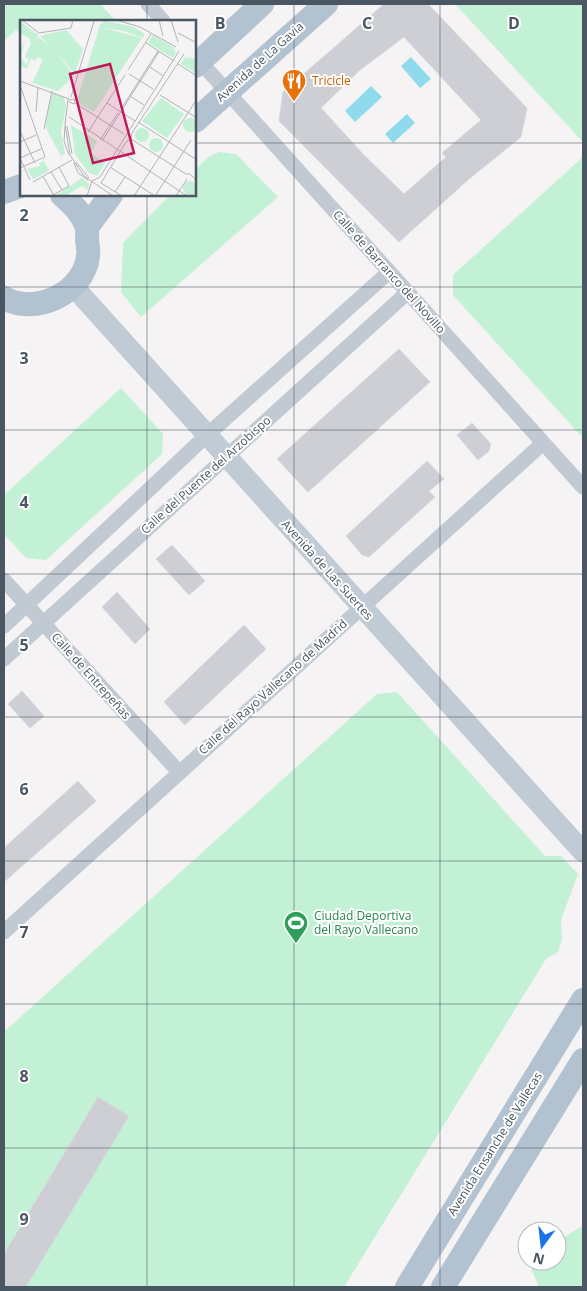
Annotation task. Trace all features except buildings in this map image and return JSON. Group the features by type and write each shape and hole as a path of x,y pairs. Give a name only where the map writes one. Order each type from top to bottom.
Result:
{"main road":[{"path":"197,61 262,4"},
{"name":"Avenida de La Gavia","path":"196,120 326,4"},
{"path":"4,192 20,186"},
{"path":"5,300 28,305 43,303 61,296 81,276 88,257 86,227 77,208 63,196"},
{"path":"86,227 110,196"},
{"name":"Avenida de Las Suertes","path":"73,286 206,436 583,852"},
{"name":"Avenida Ensanche de Vallecas","path":"407,1287 583,1000"},
{"path":"443,1287 583,1060"}],"street":[{"path":"148,4 163,20"},
{"name":"Calle de Barranco del Novillo","path":"197,61 583,487"},
{"name":"Calle del Puente del Arzobispo","path":"4,626 206,436 389,272"},
{"name":"Calle del Puente del Arzobispo","path":"4,658 408,292"},
{"name":"Calle del Rayo Vallecano de Madrid","path":"4,932 543,443"},
{"name":"Calle de Entrepeñas","path":"4,580 179,772"}],"green space":[{"path":"4,4 100,4 115,20 20,20 20,34 16,30 4,41"},
{"path":"455,4 583,4 583,142"},
{"path":"219,152 236,154 278,197 141,317 121,292 123,243 169,196 196,196 196,169 208,157"},
{"path":"583,157 583,438 453,295 453,275"},
{"path":"121,388 163,434 162,454 46,560 26,558 4,534 4,495"},
{"name":"Ciudad Deportiva del Rayo Vallecano","path":"397,692 545,856 561,856 578,874 561,920 562,939 558,952 546,959 344,1287 4,1287 4,1032 377,694"},
{"path":"583,1226 583,1287 539,1287 532,1271 567,1271 567,1235"}],"water":[{"path":"411,57 431,79 420,88 401,66"},
{"path":"371,86 382,97 355,122 345,111"},
{"path":"407,114 415,123 393,143 385,134"}],"place":[{"name":"Tricicle","path":"294,102"},
{"name":"Ciudad Deportiva del Rayo Vallecano","path":"296,944"}]}
